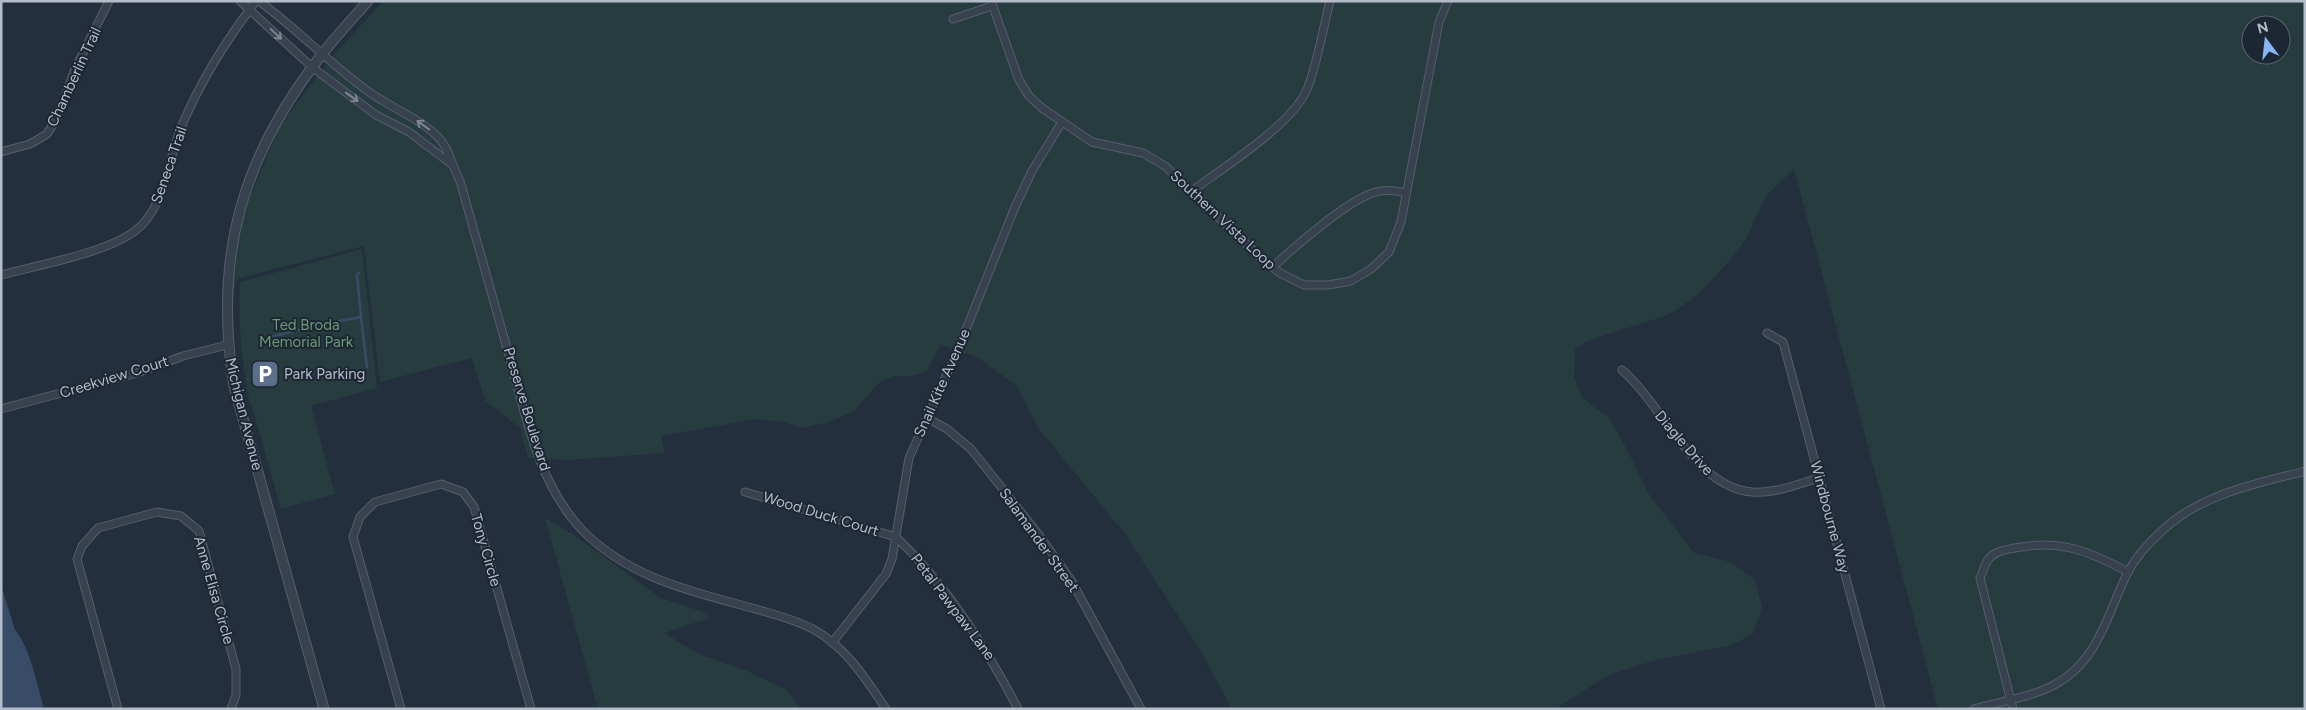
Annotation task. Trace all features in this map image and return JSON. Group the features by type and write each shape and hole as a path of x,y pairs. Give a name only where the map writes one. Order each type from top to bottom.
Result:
{"street":[{"name":"Chamberlin Trail","path":"1,152 30,144 47,134 57,118 75,69 109,1"},
{"name":"Preserve Boulevard","path":"240,1 313,68 376,115 409,132 450,163"},
{"name":"Preserve Boulevard","path":"258,1 363,88 387,105 420,123 439,137 446,147 450,163 460,181 536,450 555,494 582,530 611,554 638,572 688,590 781,617 812,629 844,652 886,709"},
{"name":"Seneca Trail","path":"1,275 110,245 133,233 145,223 163,187 178,134 195,97 216,58 258,1"},
{"name":"Michigan Avenue","path":"324,709 234,386 227,345 228,274 233,241 245,193 260,152 275,123 323,53 368,1"},
{"path":"1192,191 1283,122 1298,104 1308,87 1330,1"},
{"name":"Southern Vista Loop","path":"992,4 1019,80 1029,96 1062,122 1092,142 1143,152 1166,166 1273,267 1304,284 1328,285 1351,281 1371,269 1389,252 1400,222 1439,22 1448,1"},
{"path":"953,19 992,4"},
{"name":"Snail Kite Avenue","path":"832,643 886,574 892,559 910,458 1015,207 1032,171 1062,122"},
{"path":"1273,267 1286,254 1353,202 1374,192 1386,190 1406,193"},
{"name":"Windbourne Way","path":"1767,333 1783,342 1881,709"},
{"name":"Creekview Court","path":"1,409 137,373 182,356 227,345"},
{"name":"Diagle Drive","path":"1622,370 1637,383 1654,408 1711,476 1733,489 1754,492 1776,490 1820,478"},
{"name":"Salamander Street","path":"927,418 948,429 971,450 1039,535 1071,580 1141,709"},
{"path":"1974,709 2053,685 2077,669 2090,655 2104,629 2128,572 2163,529 2185,513 2216,496 2305,471"},
{"name":"Tony Circle","path":"400,709 352,537 360,518 375,502 441,484 464,492 474,507 531,709"},
{"name":"Wood Duck Court","path":"745,492 896,536"},
{"name":"Anne Elisa Circle","path":"118,709 77,559 82,546 98,528 157,512 181,516 199,531 236,669 236,695 231,709"},
{"name":"Petal Pawpaw Lane","path":"896,536 912,552 953,603 990,655 1018,709"},
{"path":"2013,709 1980,578 1988,560 1999,551 2034,544 2059,544 2097,556 2128,572"}],"green space":[{"path":"383,1 2305,1 2305,709 1938,709 1794,169 1766,196 1746,239 1724,267 1695,297 1668,315 1587,341 1575,349 1574,377 1582,398 1609,418 1629,453 1648,493 1694,553 1731,562 1755,580 1762,607 1753,634 1732,645 1656,660 1609,675 1555,709 1232,709 1202,653 1125,534 1039,429 1017,386 977,357 941,345 926,372 911,376 895,376 880,382 853,412 829,422 802,428 783,422 756,419 661,436 665,453 566,460 528,458 520,428 485,401 472,358 380,382 364,246 239,278 236,281 234,303 232,280 243,213 281,124 332,57"},
{"name":"Ted Broda Memorial Park","path":"362,249 377,388 311,406 335,494 281,509 252,406 250,405 241,345 240,282"},
{"path":"545,518 574,535 661,598 701,611 710,618 664,633 699,654 747,671 787,690 800,709 598,709"}],"water":[{"path":"1,585 15,630 25,646 29,657 44,709 1,709"}],"waterway":[{"path":"270,337 361,317 357,274 359,273"},
{"path":"361,317 367,367"}],"place":[{"name":"Park Parking","path":"265,374"}]}
